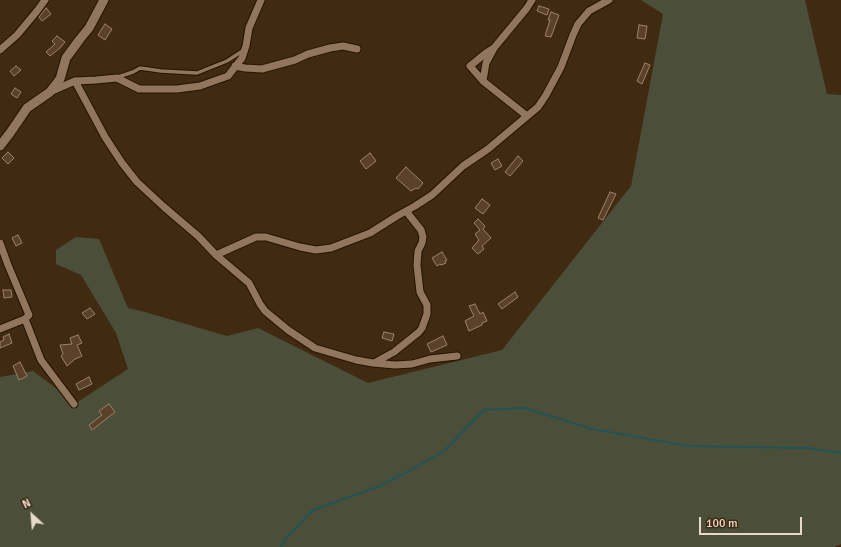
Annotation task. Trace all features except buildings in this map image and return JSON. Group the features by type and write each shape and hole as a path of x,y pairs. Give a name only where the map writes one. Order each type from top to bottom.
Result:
{"street":[{"path":"0,50 17,36 45,0"},
{"path":"50,92 60,79 66,58 89,28 104,0"},
{"path":"0,146 27,108 50,92 75,81 117,78 139,89 177,89 200,86 228,76 242,58 249,28 261,0"},
{"path":"484,81 486,63 494,48 532,0"},
{"path":"216,255 256,238 266,237 316,250 331,248 370,233 432,195 463,166 488,149 538,107 546,96 562,67 578,24 589,11 609,0"},
{"path":"235,66 262,69 330,48 343,46 357,49"},
{"path":"494,48 470,66 484,81 527,116"},
{"path":"75,81 105,137 122,163 137,182 198,236 216,255 249,283 265,311 288,330 315,348 373,364 412,364 430,359 457,356"},
{"path":"373,364 394,352 419,332 427,314 427,305 420,292 417,265 418,251 422,243 421,230 406,211"},
{"path":"0,244 29,316 0,329"},
{"path":"25,319 41,360 74,404"}],"lane":[{"path":"117,78 140,68 197,73 227,61 244,50"}],"green space":[{"path":"641,0 805,0 827,94 841,95 841,544 834,547 0,547 0,377 33,371 76,403 128,369 116,333 81,275 56,264 56,250 76,237 99,239 128,308 227,336 258,328 368,383 502,350 631,186 663,14"}],"waterway":[{"path":"281,547 286,538 313,510 380,486 444,451 484,410 525,408 592,429 689,446 808,448 841,453"}]}
